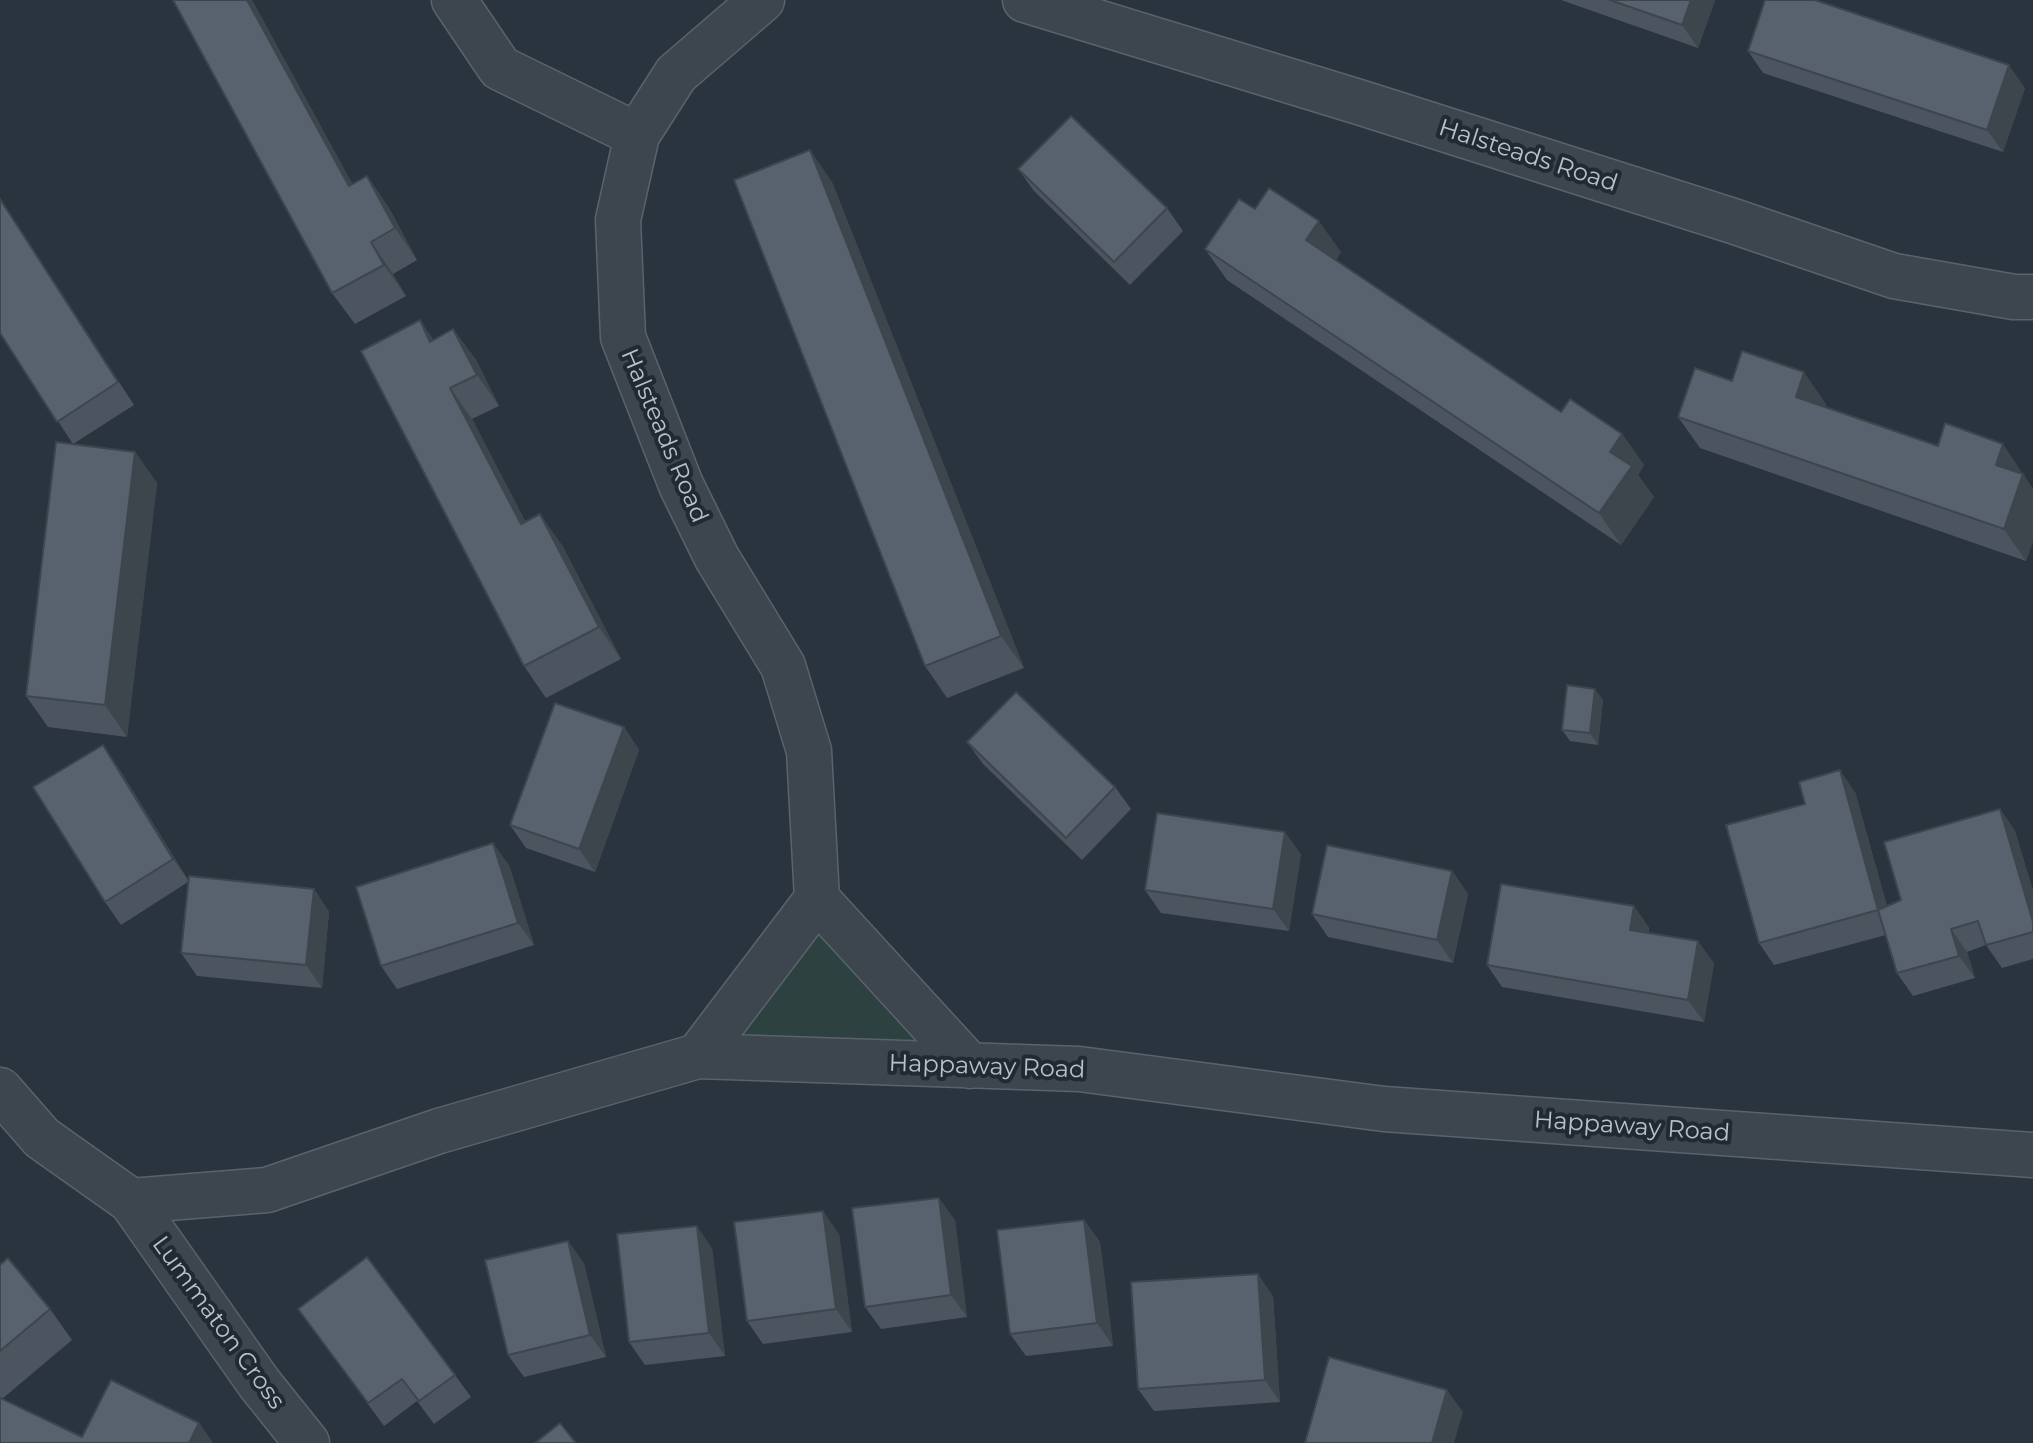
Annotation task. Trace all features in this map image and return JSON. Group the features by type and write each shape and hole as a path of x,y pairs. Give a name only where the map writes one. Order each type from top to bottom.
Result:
{"street":[{"path":"454,0 500,68 637,135"},
{"name":"Halsteads Road","path":"762,0 676,74 637,135 618,220 623,337 681,485 717,558 783,666 809,751 817,899"},
{"name":"Halsteads Road","path":"1025,0 1525,155 1894,276 2014,297 2033,297"},
{"path":"698,1056 817,899 970,1066"},
{"name":"Happaway Road","path":"131,1201 267,1190 439,1131 698,1056 1079,1069 1384,1109 2033,1155"},
{"path":"0,1090 42,1138 131,1201"},
{"name":"Lummaton Cross","path":"131,1201 259,1383 307,1443"}],"green space":[{"path":"817,899 970,1066 698,1056"}],"building":[{"path":"173,0 247,0 349,186 367,176 395,228 371,242 384,265 332,293"},
{"path":"1610,0 1691,0 1682,25"},
{"path":"1765,0 1815,0 2009,65 1987,130 1748,51"},
{"path":"1071,116 1167,208 1114,262 1018,169"},
{"path":"810,150 1001,636 925,666 734,180"},
{"path":"1269,188 1319,221 1306,240 1561,412 1570,399 1622,434 1610,452 1632,466 1599,513 1205,249 1239,199 1255,209"},
{"path":"0,199 118,382 57,422 0,333"},
{"path":"420,320 430,342 453,329 477,375 450,388 521,524 540,514 599,627 524,666 361,351"},
{"path":"1742,351 1804,372 1796,397 1938,446 1945,423 2003,444 1996,465 2023,474 2004,529 1678,417 1695,368 1732,381"},
{"path":"56,442 135,452 105,705 26,696"},
{"path":"1567,685 1595,689 1590,733 1562,730"},
{"path":"1016,692 1115,787 1066,838 967,742"},
{"path":"555,703 624,727 579,849 510,825"},
{"path":"103,745 173,859 105,902 33,787"},
{"path":"1840,770 1878,910 1759,943 1726,825 1805,804 1799,782"},
{"path":"2000,809 2033,922 2033,932 1986,945 1978,921 1951,929 1959,956 1897,973 1878,910 1901,900 1884,842"},
{"path":"1157,813 1285,832 1273,909 1145,890"},
{"path":"493,843 518,923 381,966 356,887"},
{"path":"1327,845 1452,871 1437,940 1312,914"},
{"path":"189,876 314,889 306,965 181,953"},
{"path":"1501,884 1634,906 1630,930 1698,941 1688,1000 1487,965"},
{"path":"939,1198 951,1295 865,1307 852,1208"},
{"path":"823,1211 836,1309 747,1321 734,1222"},
{"path":"1084,1220 1097,1323 1010,1334 997,1230"},
{"path":"697,1226 709,1333 629,1342 617,1234"},
{"path":"568,1241 590,1335 508,1355 485,1260"},
{"path":"367,1257 455,1375 419,1401 402,1379 368,1403 298,1309"},
{"path":"8,1258 50,1309 0,1351 0,1265"},
{"path":"1258,1274 1265,1380 1138,1389 1131,1282"},
{"path":"1329,1357 1447,1390 1432,1443 1305,1443"},
{"path":"111,1380 199,1423 189,1443 0,1443 0,1398 82,1437"},
{"path":"560,1423 576,1443 535,1443"}]}
